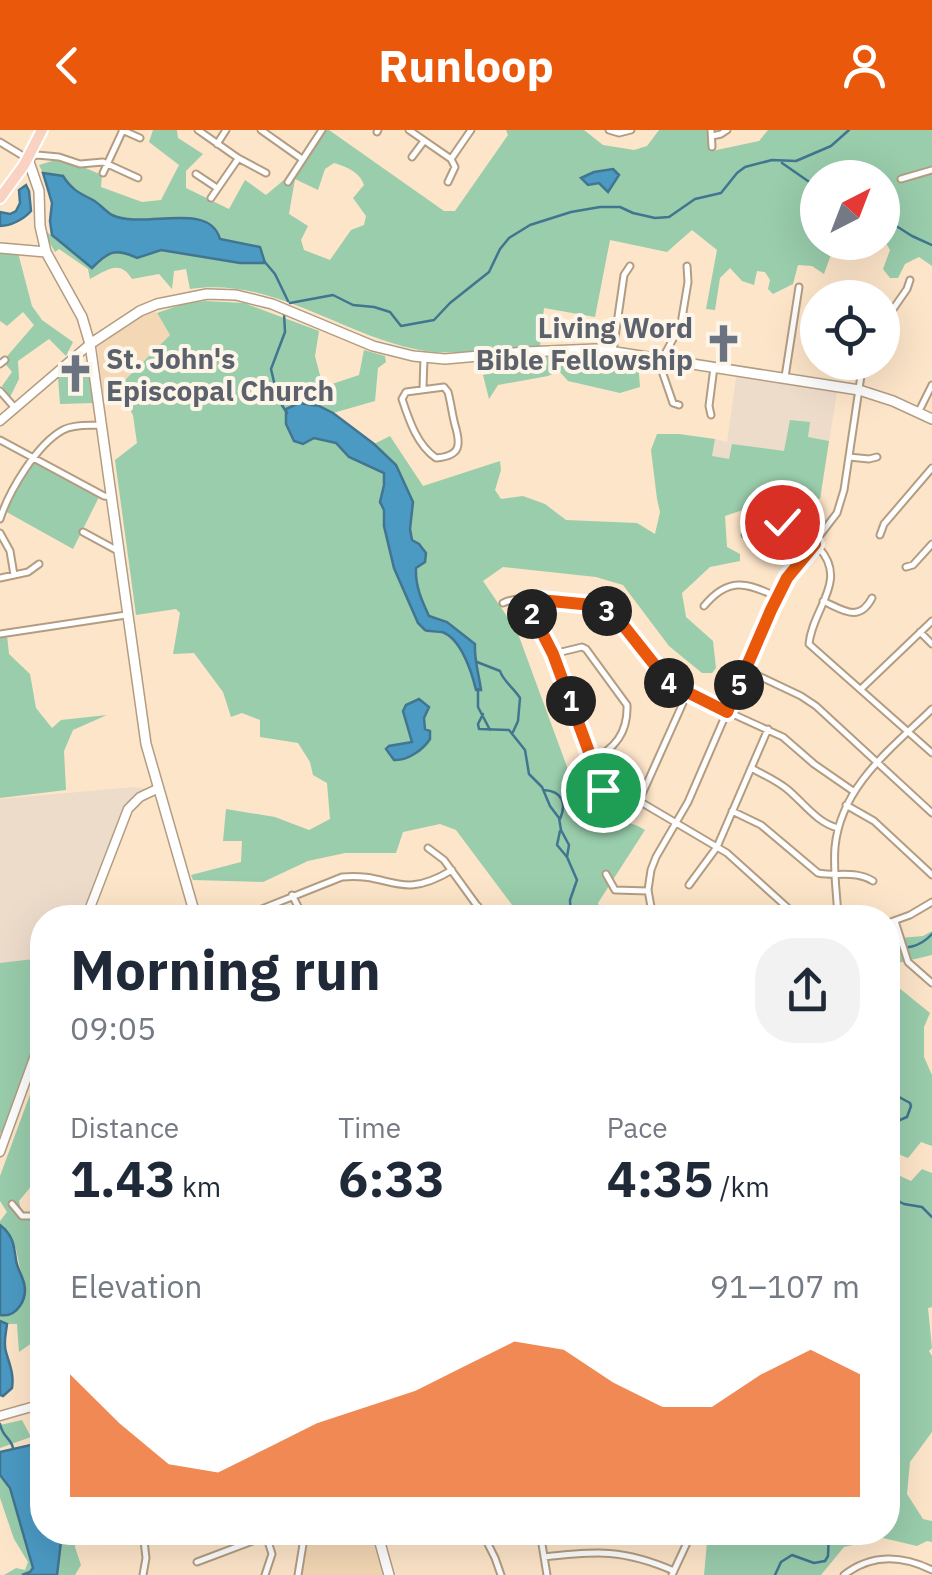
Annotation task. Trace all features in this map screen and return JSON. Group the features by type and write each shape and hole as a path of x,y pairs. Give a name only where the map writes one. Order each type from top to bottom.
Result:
{"main road":[{"path":"0,198 28,159 42,130"},
{"path":"28,159 35,177 46,252 82,317 90,344 146,744 192,905"},
{"path":"0,248 46,252"},
{"path":"90,344 150,307 221,294 250,297 355,340 424,358 580,349 613,351 859,390 932,419"},
{"path":"381,1545 389,1575"}],"street":[{"path":"103,173 123,130 140,138"},
{"path":"198,130 266,174"},
{"path":"217,144 226,130"},
{"path":"260,130 302,160"},
{"path":"288,182 322,130"},
{"path":"409,130 451,159 455,167 448,182"},
{"path":"451,159 471,130"},
{"path":"609,130 631,130"},
{"path":"712,148 711,133 727,130"},
{"path":"412,157 424,141"},
{"path":"0,142 28,159 37,155 80,164 108,163 138,178"},
{"path":"212,198 238,158"},
{"path":"902,179 932,170"},
{"path":"196,174 218,188"},
{"path":"613,351 624,275 630,266"},
{"path":"678,406 663,378 664,360 681,324 688,282 686,266"},
{"path":"900,301 910,280"},
{"path":"785,377 798,287"},
{"path":"0,421 90,344"},
{"path":"423,388 424,358"},
{"path":"711,415 714,368"},
{"path":"651,905 648,891 656,857 688,802 777,597 787,578 837,514 860,380"},
{"path":"918,413 932,385"},
{"path":"444,387 448,392 460,441 448,456 436,458 428,452 407,415 402,396 423,388 444,387"},
{"path":"0,392 15,408"},
{"path":"0,519 32,458 61,431 102,426"},
{"path":"0,440 112,497"},
{"path":"848,457 877,457"},
{"path":"880,535 884,524 932,468"},
{"path":"783,518 783,532"},
{"path":"83,532 118,551"},
{"path":"0,533 10,551 14,575"},
{"path":"745,535 799,534 815,544 832,571 810,633 810,644 932,753"},
{"path":"906,567 913,565 932,544"},
{"path":"0,578 28,572 40,564"},
{"path":"704,606 726,586 748,586 777,597"},
{"path":"823,601 855,613 864,610 872,598"},
{"path":"530,599 532,613 553,654 605,795 613,800 640,801 717,847 786,905"},
{"path":"503,603 530,599 606,610 626,628 662,677 688,694 783,736 852,791"},
{"path":"0,634 128,615"},
{"path":"862,688 932,621"},
{"path":"920,632 932,644"},
{"path":"553,654 586,649 627,705 626,723 616,745 592,759"},
{"path":"746,670 816,706 932,813"},
{"path":"640,801 688,694"},
{"path":"837,905 834,860 838,828 852,791 932,709"},
{"path":"689,885 717,847 768,730"},
{"path":"752,768 777,781 817,817 838,828"},
{"path":"91,905 128,809 140,797 158,789"},
{"path":"846,806 874,821 932,875"},
{"path":"732,812 760,825 818,873 856,874 874,881"},
{"path":"428,848 444,860 477,905"},
{"path":"273,905 342,877 418,886 452,870"},
{"path":"606,874 615,890 648,891"},
{"path":"292,895 297,905"},
{"path":"900,919 932,902"},
{"path":"900,943 908,962 932,983"},
{"path":"0,1152 30,1069"},
{"path":"12,1204 22,1216 30,1217"},
{"path":"0,1416 30,1407"},
{"path":"142,1545 146,1558 143,1575"},
{"path":"196,1562 238,1545"},
{"path":"266,1575 272,1554 269,1545"},
{"path":"298,1575 303,1545"},
{"path":"488,1545 501,1575"},
{"path":"542,1545 548,1575"},
{"path":"544,1557 611,1552 634,1556 673,1573 686,1545"},
{"path":"844,1575 862,1563 884,1558 905,1560 932,1570"}],"shaded area":[{"path":"154,309 170,335 118,387 103,395 99,341"},
{"path":"737,371 838,386 820,499 790,494 712,456 715,439 727,442"},
{"path":"133,787 157,789 134,802 91,905 30,905 30,1069 4,1141 0,1140 0,799"},
{"path":"305,1545 376,1545 385,1575 299,1575"}],"green space":[{"path":"153,130 177,130 178,138 203,154 186,171 186,188 229,209 245,180 266,195 291,174 321,130 329,130 444,211 455,211 508,135 506,130 584,130 603,145 634,150 647,146 659,130 709,130 712,151 759,141 768,130 932,130 932,266 919,257 905,264 898,278 890,278 883,269 886,260 900,260 900,160 800,160 800,260 829,260 824,274 812,266 798,265 793,284 773,294 765,272 757,271 754,285 742,281 730,268 720,278 715,310 706,309 717,250 692,230 667,252 610,240 595,317 544,308 540,346 425,351 366,334 251,291 221,287 190,289 186,269 174,271 172,289 159,274 132,279 118,268 90,279 88,269 59,249 55,252 47,232 92,268 113,253 137,258 161,250 240,263 264,263 259,247 220,239 214,227 203,221 140,220 112,215 76,191 63,176 43,173 39,165 62,158 102,175 101,187 142,202 161,200 179,165 149,142","holes":["334,163 352,171 364,185 353,198 366,216 364,225 351,230 330,260 304,250 301,240 308,226 289,214 295,179 318,190 325,169"]},
{"path":"0,252 18,253 32,306 42,320 73,342 66,356 49,339 18,361 19,379 10,397 2,386 12,372 3,361 34,325 23,312 7,326 0,321"},
{"path":"244,303 319,331 315,356 323,387 359,375 364,350 385,356 386,362 378,368 375,401 333,413 319,406 314,438 336,443 349,457 384,473 380,502 394,568 418,623 425,630 442,632 455,641 476,690 481,689 475,644 447,622 429,616 415,579 416,568 424,562 412,540 413,502 396,465 374,444 390,436 423,486 500,461 495,490 501,499 523,496 545,504 566,520 637,523 655,534 660,512 651,450 657,434 715,439 712,456 729,459 732,444 784,451 790,420 810,422 808,437 829,441 820,499 790,494 725,516 727,547 740,554 740,561 710,567 682,593 686,617 713,641 716,668 712,673 702,673 669,646 623,585 596,577 503,567 483,581 517,631 584,813 645,830 599,905 512,905 456,830 440,824 403,832 396,853 345,853 308,861 263,882 193,880 191,875 241,862 242,841 223,841 226,809 275,817 309,830 330,819 327,783 313,775 298,743 260,737 260,720 242,713 231,717 223,692 194,653 173,654 180,613 176,609 136,615 115,460 137,443 133,415 118,387 170,335 157,313 183,304"},
{"path":"580,353 638,361 640,387 620,393 568,381 559,371 498,385 489,399 483,375 521,367 525,360"},
{"path":"78,370 90,370 95,403 60,404 58,377 77,380"},
{"path":"32,458 100,495 73,549 3,510"},
{"path":"0,635 7,635 9,654 30,674 36,708 52,728 61,720 107,715 73,730 64,751 66,790 0,798"},
{"path":"932,931 932,955 900,963 900,938"},
{"path":"30,959 30,1056 0,1134 0,963"},
{"path":"900,989 930,1013 924,1027 924,1057 932,1075 932,1146 921,1142 908,1158 900,1155"},
{"path":"30,1094 30,1188 19,1201 22,1215 30,1215 30,1344 19,1352 17,1324 0,1320 0,1314 25,1291 16,1249 0,1227 7,1212 0,1201 0,1176"},
{"path":"922,1169 932,1173 932,1307 928,1308 932,1432 910,1462 907,1494 923,1519 932,1521 932,1542 917,1546 900,1542 900,1176 911,1181"},
{"path":"22,1420 30,1437 0,1448 0,1425"},
{"path":"0,1471 10,1488 33,1567 51,1545 75,1545 81,1565 75,1575 4,1575 16,1568 25,1570 28,1562 14,1539 0,1498"},
{"path":"707,1545 853,1545 844,1547 821,1575 704,1575"}],"water":[{"path":"613,169 619,175 608,192 599,183 588,185 581,178 594,172"},
{"path":"43,173 63,176 76,191 125,219 203,221 213,227 220,239 260,247 265,263 240,263 161,250 137,258 112,253 92,268 52,235 52,203"},
{"path":"26,185 31,211 17,222 0,226 0,212 16,211 19,190"},
{"path":"299,403 333,413 396,465 413,502 412,540 426,553 425,562 416,568 422,599 429,616 447,622 475,644 481,690 476,690 455,641 442,632 425,630 418,623 394,568 384,526 380,502 384,473 349,457 336,443 314,438 303,444 294,441 286,424 286,409"},
{"path":"419,699 429,707 424,718 430,739 414,754 394,760 386,749 412,742 403,711"},
{"path":"0,1225 12,1241 25,1289 20,1306 6,1315 0,1315"},
{"path":"0,1321 7,1324 5,1345 12,1378 12,1388 3,1396 0,1395"},
{"path":"30,1445 30,1545 61,1545 57,1575 22,1575 33,1568 10,1488 0,1475 0,1452"}],"waterway":[{"path":"290,303 333,295 353,305 390,312 401,326 434,320 489,272 509,238 530,225 600,207 669,217 695,199 721,193 745,167 772,160 796,161 831,146 849,130"},
{"path":"782,163 800,176"},
{"path":"900,228 932,245"},
{"path":"264,261 288,301"},
{"path":"284,313 285,332 271,369 278,399 287,413"},
{"path":"477,662 500,671 520,698 513,732"},
{"path":"478,689 478,707 490,730"},
{"path":"483,714 479,729 509,730 525,750 529,774 542,787 559,818 569,845 567,857"},
{"path":"544,790 561,799 560,819"},
{"path":"560,831 557,845 577,880 570,905"},
{"path":"900,948 922,942 932,934"},
{"path":"900,1098 911,1106 907,1117 900,1120"},
{"path":"900,1202 922,1207 932,1217"},
{"path":"0,1424 13,1448"},
{"path":"775,1575 781,1562 792,1555 814,1563 825,1561 828,1545"}],"place":[{"name":"Living Word Bible Fellowship","path":"723,343"},
{"name":"St. John's Episcopal Church","path":"76,374"}],"route":[{"path":"603,790 553,654 532,613 530,599 601,607 619,620 669,683 727,712 787,578 815,544 799,534 783,532 782,522"}]}
